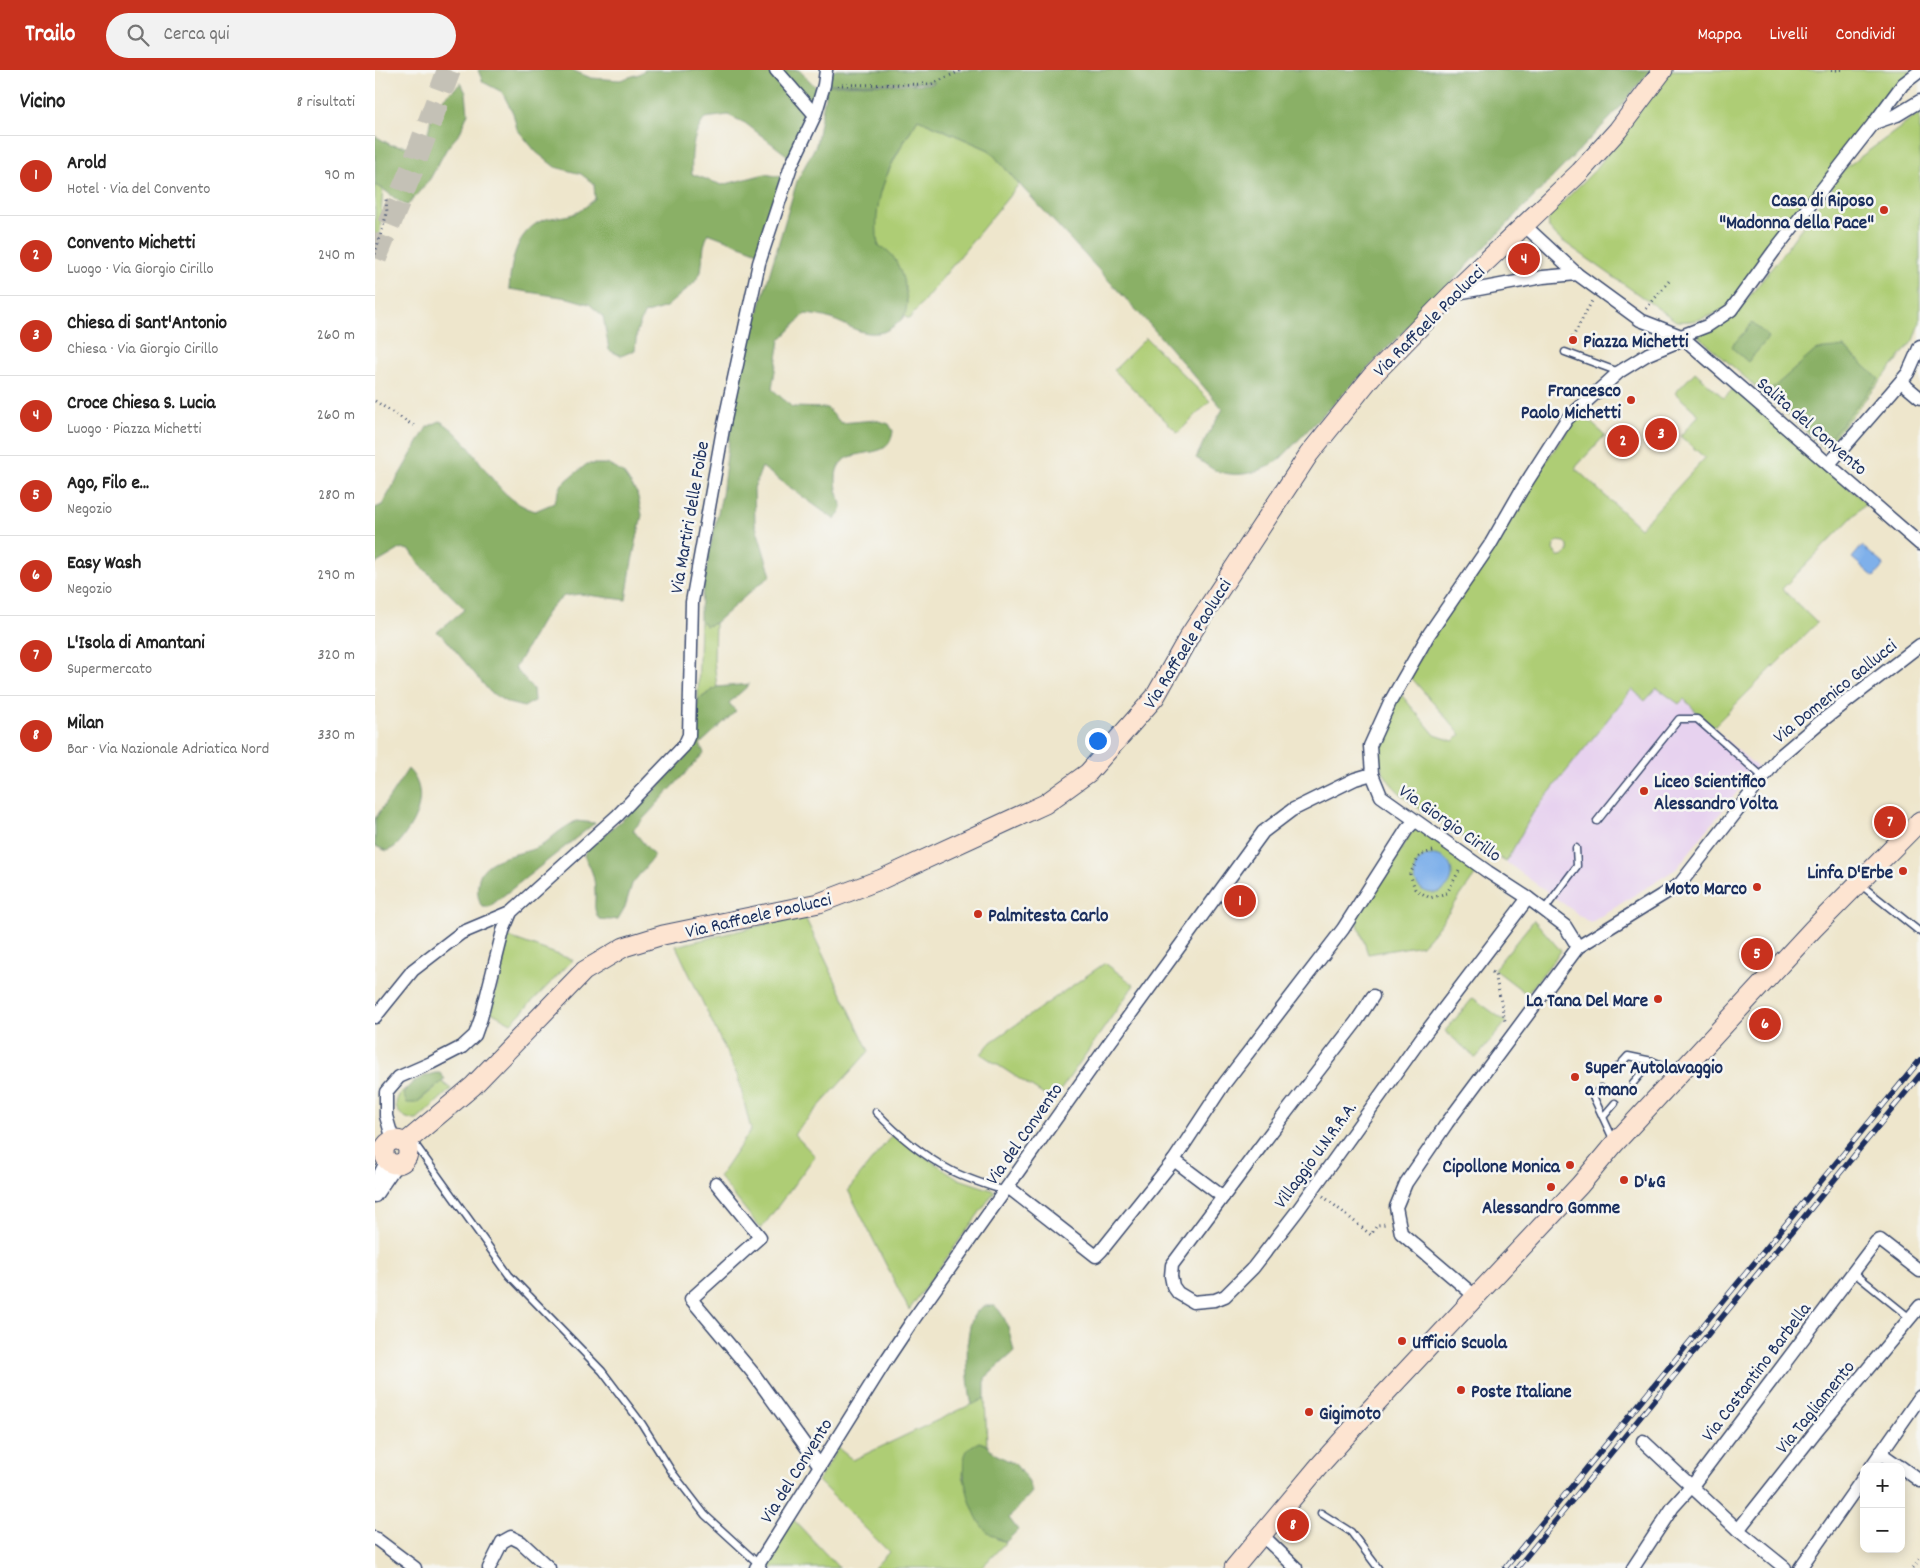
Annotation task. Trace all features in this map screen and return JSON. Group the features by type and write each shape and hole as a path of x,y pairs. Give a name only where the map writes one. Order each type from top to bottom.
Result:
{"main road":[{"name":"Via Raffaele Paolucci","path":"391,1150 473,1086 584,971 624,947 663,935 819,903 882,879 1045,804 1088,773 1155,697 1195,627 1309,454 1372,376 1452,294 1580,172 1618,130 1663,70"},
{"path":"1234,1568 1261,1534 1358,1423 1580,1185 1615,1143 1858,882 1920,821"}],"street":[{"path":"776,70 815,115"},
{"name":"Via Martiri delle Foibe","path":"375,1017 413,970 461,933 511,912 618,815 684,746 689,735 692,602 723,429 759,263 791,166 815,115 824,85 826,70"},
{"name":"Via Giorgio Cirillo","path":"1577,947 1565,926 1528,898 1381,796 1372,774 1370,746 1391,702 1429,634 1490,545 1521,491 1567,419 1619,372 1648,354 1679,341 1681,336 1707,326 1731,310 1774,251 1903,84 1920,71"},
{"path":"1874,123 1897,115 1920,101"},
{"name":"Salita del Convento","path":"1524,225 1577,274 1640,320 1681,336 1920,544"},
{"path":"1452,294 1543,277 1577,274"},
{"path":"1829,464 1902,380 1908,372 1920,346"},
{"path":"1902,380 1920,398"},
{"name":"Via Domenico Gallucci","path":"1577,947 1680,884 1780,756 1819,723 1920,645"},
{"name":"Via del Convento","path":"759,1567 885,1362 1110,1042 1263,832 1292,810 1355,779 1372,774"},
{"path":"1007,1189 1096,1256 1174,1160 1224,1084 1343,929 1407,829 1415,821"},
{"name":"Villaggio U.N.R.R.A.","path":"1373,996 1356,1022 1172,1265 1171,1276 1173,1286 1178,1293 1193,1302 1215,1300 1225,1296 1253,1268 1298,1210 1420,1040 1528,898"},
{"name":"Via Martiri delle Foibe","path":"391,1150 386,1116 386,1092 399,1077 462,1047 475,1035 503,931 511,912"},
{"path":"1476,1297 1401,1233 1396,1207 1406,1183 1442,1130 1577,947"},
{"path":"375,1184 391,1150"},
{"path":"375,1196 391,1150"},
{"path":"1174,1160 1223,1197"},
{"path":"716,1183 760,1237 691,1299 753,1373 820,1466"},
{"name":"Via Costantino Barbella","path":"1633,1568 1673,1507 1692,1486 1876,1242 1881,1240 1920,1271"},
{"name":"Via Tagliamento","path":"1738,1530 1920,1306"},
{"path":"1874,1463 1920,1397"},
{"path":"1643,1441 1738,1530 1785,1568"},
{"path":"1881,1453 1895,1463"},
{"path":"1905,1470 1920,1481"},
{"path":"1800,1568 1860,1483"},
{"path":"1261,1534 1296,1568"},
{"path":"489,1568 502,1542 511,1537 521,1542 549,1568"},
{"path":"375,1538 415,1568"}],"lane":[{"path":"1565,352 1619,372"},
{"path":"1597,821 1679,719 1697,719 1763,777"},
{"path":"1544,910 1577,866 1576,848"},
{"path":"1858,882 1920,932"},
{"path":"1617,1068 1628,1056 1652,1061 1681,1072"},
{"path":"1633,1083 1652,1061"},
{"path":"1601,1088 1593,1096 1615,1143"},
{"path":"1603,1117 1615,1103"},
{"path":"876,1112 895,1132 951,1171 1007,1189"},
{"path":"391,1150 602,1371 642,1424 672,1472 705,1515 759,1567"},
{"path":"1853,1272 1910,1318"},
{"path":"1321,1513 1351,1532 1378,1568"}],"path":[{"path":"824,85 932,84 962,70"},
{"path":"1831,70 1846,70"},
{"path":"375,254 387,214 386,199"},
{"path":"1640,320 1650,303 1670,280"},
{"path":"1565,352 1588,306"},
{"path":"375,401 415,426"},
{"path":"1436,850 1421,855 1410,874 1415,889 1431,898 1447,893 1463,865"},
{"path":"1492,972 1495,974 1505,1022"},
{"path":"1319,1192 1371,1235 1377,1226 1386,1224"},
{"path":"1913,1568 1920,1558"}],"shaded area":[{"name":"Liceo Scientifico Alessandro Volta","path":"1657,688 1679,704 1684,699 1712,728 1757,767 1676,869 1590,923 1506,862 1533,813 1632,689"}],"green space":[{"path":"478,70 572,70 591,78 620,80 645,70 799,70 818,89 799,139 788,156 745,123 728,115 705,118 693,144 692,174 722,185 765,174 781,177 758,252 708,233 704,246 701,272 694,283 666,307 644,314 637,331 635,350 621,356 609,350 603,316 589,304 568,298 509,289 515,252 523,236 529,229 541,221 571,215 583,209 595,199 594,184 581,174 555,167 536,152 517,129 513,113 502,92 483,82"},
{"path":"834,70 1651,70 1615,113 1280,459 1259,470 1244,474 1228,474 1217,471 1196,458 1223,409 1150,325 989,150 918,119 892,163 881,194 878,210 878,245 887,250 895,259 902,275 907,302 904,316 891,328 883,332 869,333 856,330 825,317 805,314 780,340 772,389 792,407 827,408 841,423 875,420 889,424 893,431 890,441 884,448 854,456 841,463 837,470 836,480 842,508 835,520 762,467 754,488 755,523 771,576 715,623 706,626 700,620 700,608 711,543 722,495 734,400 797,181 816,145 827,85 932,84 935,82 827,84"},
{"path":"1670,70 1917,70 1726,308 1708,317 1690,321 1676,321 1557,237 1549,228 1548,217 1596,169"},
{"path":"461,83 466,93 468,113 460,133 447,148 430,179 407,206 375,185 375,136 391,145 425,148 433,108"},
{"path":"1920,113 1920,323 1915,338 1825,448 1697,335 1729,318 1741,307 1824,197 1832,200 1832,185 1844,169"},
{"path":"918,119 989,150 1019,184 909,319 904,316 907,303 906,296 879,247 875,231 879,197 885,180 901,147"},
{"path":"375,185 383,188 380,230 375,246"},
{"path":"1752,323 1769,337 1748,362 1731,347"},
{"path":"1146,338 1210,401 1178,433 1114,370"},
{"path":"1844,347 1879,379 1824,445 1766,394 1816,350"},
{"path":"1695,372 1724,398 1734,388 1866,503 1782,589 1817,623 1712,728 1684,699 1679,704 1657,688 1645,701 1632,689 1533,813 1506,862 1422,811 1394,787 1381,766 1378,755 1377,742 1381,727 1399,692 1435,735 1453,741 1461,735 1409,675 1525,491 1580,413 1605,435 1575,468 1640,528 1705,458 1680,436 1699,415 1675,393","holes":["1558,541 1565,542 1568,546 1568,551 1563,557 1558,556 1553,550 1554,545"]},
{"path":"440,421 465,442 506,494 519,504 535,511 554,503 562,484 587,464 607,464 623,473 637,493 642,515 626,600 580,594 564,596 549,609 515,668 533,689 534,701 524,707 508,703 490,692 444,637 437,632 465,609 420,565 411,551 402,548 375,564 375,508 382,505 427,427"},
{"path":"700,620 706,626 715,623 714,660 717,687 698,700"},
{"path":"750,684 729,703 736,711 700,744 704,753 633,830 654,856 632,884 625,907 618,919 599,919 595,908 595,886 591,868 584,856 586,850 647,799 685,758 693,741 698,700 717,687"},
{"path":"408,769 418,784 418,809 411,826 402,839 396,846 387,851 375,846 375,819"},
{"path":"576,821 595,823 489,907 482,907 478,896 478,884 486,866 504,857 544,844"},
{"path":"1416,825 1478,871 1439,926 1422,945 1368,954 1356,918 1379,886"},
{"path":"804,915 869,1051 794,1134 815,1156 761,1229 719,1177 751,1130 738,1077 676,946"},
{"path":"1534,920 1561,951 1527,994 1494,969"},
{"path":"509,937 573,960 511,1023 491,1012"},
{"path":"1105,963 1134,985 1053,1101 981,1054 991,1042"},
{"path":"1473,998 1506,1022 1476,1058 1445,1031"},
{"path":"440,1073 445,1079 416,1103 407,1103 403,1094 409,1086 421,1078"},
{"path":"442,1082 451,1089 417,1120 412,1120 400,1114 396,1102 406,1088 403,1094 419,1101"},
{"path":"892,1135 959,1179 995,1191 909,1310 848,1190"},
{"path":"984,1306 995,1306 1003,1316 1008,1327 1014,1352 985,1378 985,1398 972,1405 968,1373 968,1336 974,1315"},
{"path":"985,1398 987,1445 979,1442 964,1459 963,1477 997,1539 1006,1542 981,1568 874,1568 889,1552 818,1481 838,1448 853,1460"},
{"path":"979,1442 987,1445 995,1454 1015,1464 1028,1480 1032,1492 1009,1518 1018,1530 1006,1542 986,1531 981,1525 973,1509 964,1477 964,1458 967,1451"},
{"path":"792,1518 839,1568 770,1568 767,1565"}],"water":[{"path":"1862,546 1884,565 1874,577 1852,558"},
{"path":"1433,855 1446,861 1452,874 1446,887 1433,893 1420,887 1414,874 1420,861"}],"tunnel":[{"path":"375,258 414,164 449,70"}],"railway":[{"path":"1505,1568 1920,1060"},
{"path":"1517,1568 1920,1075"}],"place":[{"name":"Casa di Riposo \"Madonna della Pace\"","path":"1884,210"},
{"name":"Croce Chiesa S. Lucia","path":"1524,259"},
{"name":"Piazza Michetti","path":"1573,340"},
{"name":"Francesco Paolo Michetti","path":"1631,400"},
{"name":"Chiesa di Sant'Antonio","path":"1661,434"},
{"name":"Convento Michetti","path":"1623,441"},
{"name":"Liceo Scientifico Alessandro Volta","path":"1644,791"},
{"name":"L'Isola di Amantani","path":"1890,822"},
{"name":"Linfa D'Erbe","path":"1903,871"},
{"name":"Moto Marco","path":"1757,887"},
{"name":"Arold","path":"1240,901"},
{"name":"Palmitesta Carlo","path":"978,914"},
{"name":"Ago, Filo e...","path":"1757,954"},
{"name":"La Tana Del Mare","path":"1658,999"},
{"name":"Easy Wash","path":"1765,1024"},
{"name":"Super Autolavaggio a mano","path":"1575,1077"},
{"name":"Cipollone Monica","path":"1570,1165"},
{"name":"D'&G","path":"1624,1180"},
{"name":"Alessandro Gomme","path":"1551,1187"},
{"name":"Ufficio Scuola","path":"1402,1341"},
{"name":"Poste Italiane","path":"1461,1390"},
{"name":"Gigimoto","path":"1309,1412"},
{"name":"Milan","path":"1293,1525"}]}
